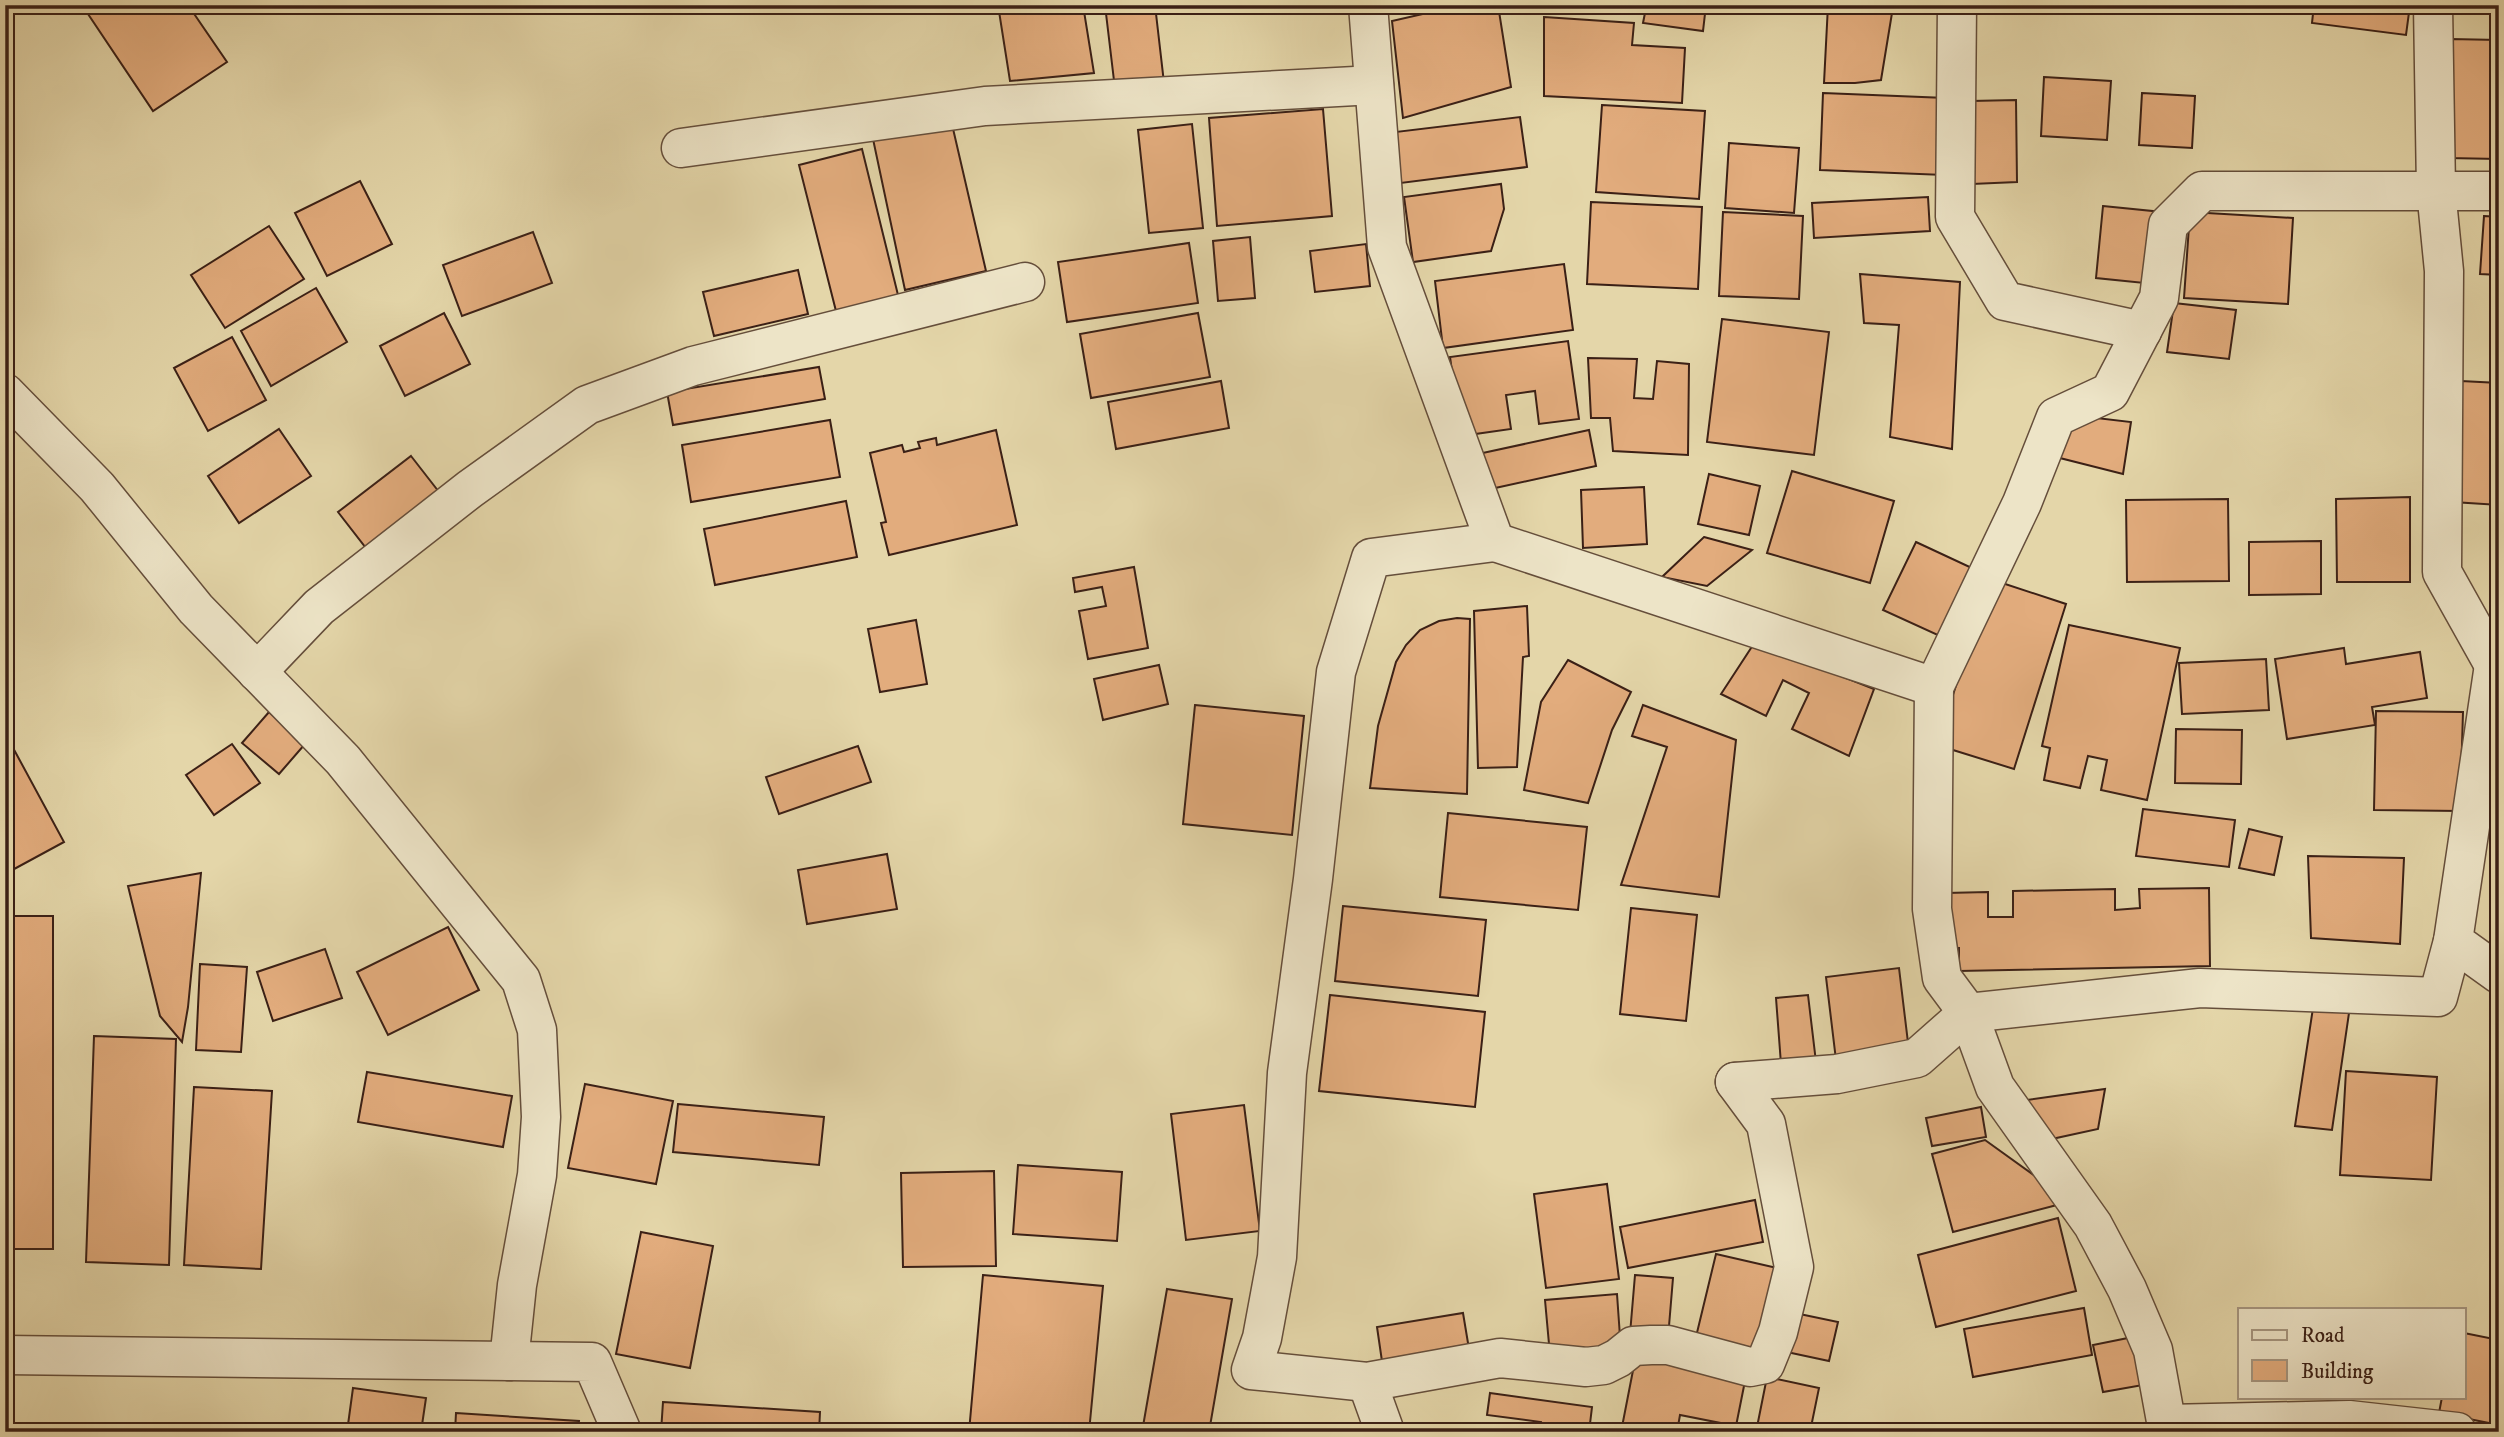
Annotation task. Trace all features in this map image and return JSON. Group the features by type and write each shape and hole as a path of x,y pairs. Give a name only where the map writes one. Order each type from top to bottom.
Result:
{"street":[{"path":"1368,5 1387,247 1495,542"},
{"path":"1957,5 1955,217 2005,300 2142,331"},
{"path":"1934,687 1495,542 1371,558 1336,672 1313,879 1286,1073 1277,1257 1262,1338 1251,1370 1367,1382 1500,1358 1586,1367 1604,1365 1633,1346 1651,1345 1668,1345 1750,1367 1765,1364 1778,1332 1794,1267 1766,1124 1735,1082 1837,1074 1917,1058 1968,1013 2200,988 2438,997 2453,941 2496,665 2442,572 2444,271 2436,190 2433,5"},
{"path":"681,148 985,106 1374,85"},
{"path":"2457,1432 2349,1420 2167,1428 2153,1350 2127,1289 2093,1225 1995,1087 1968,1013 1942,978 1932,909 1934,687 2022,503 2056,417 2110,392 2159,298 2168,225 2202,191 2499,191"},
{"path":"257,673 319,607 470,489 587,405 693,366 1025,282"},
{"path":"5,393 97,487 196,609 342,760 521,980 537,1030 541,1117 537,1174 517,1284 509,1361"},
{"path":"2453,941 2499,974"},
{"path":"5,1354 592,1362 622,1432"},
{"path":"1367,1382 1385,1432"}],"building":[{"path":"82,5 188,5 227,62 153,111"},
{"path":"998,5 1083,5 1094,73 1010,81"},
{"path":"1105,5 1155,5 1164,83 1115,89"},
{"path":"1462,5 1498,5 1511,87 1403,118 1392,21"},
{"path":"1624,5 1706,5 1703,31 1643,23 1645,13 1623,10"},
{"path":"1828,5 1893,7 1881,80 1824,83"},
{"path":"2314,5 2410,5 2406,35 2312,23"},
{"path":"1544,17 1634,23 1632,45 1685,48 1682,103 1544,96"},
{"path":"2450,39 2499,40 2499,159 2447,158"},
{"path":"2044,77 2111,81 2107,140 2041,136"},
{"path":"1823,93 1946,98 1944,175 1820,170"},
{"path":"2142,93 2195,96 2192,148 2139,145"},
{"path":"2016,100 2017,182 1972,184 1971,101"},
{"path":"1602,105 1705,111 1699,199 1596,192"},
{"path":"1323,109 1332,216 1217,226 1209,118"},
{"path":"1520,117 1527,167 1393,184 1387,133"},
{"path":"951,120 986,271 905,290 873,139"},
{"path":"1192,124 1203,228 1149,233 1138,130"},
{"path":"1729,143 1799,148 1794,213 1725,208"},
{"path":"862,149 899,299 837,315 799,165"},
{"path":"360,181 392,244 327,276 295,213"},
{"path":"1501,184 1504,209 1491,251 1413,262 1404,197"},
{"path":"1928,197 1930,231 1814,238 1812,203"},
{"path":"1591,202 1702,207 1698,289 1587,284"},
{"path":"2103,206 2162,212 2154,284 2096,278"},
{"path":"1723,212 1803,216 1799,299 1719,296"},
{"path":"2190,212 2293,218 2288,304 2184,298"},
{"path":"2484,216 2499,217 2499,275 2480,274"},
{"path":"269,226 304,279 225,328 191,275"},
{"path":"533,232 552,283 462,316 443,265"},
{"path":"1250,237 1255,298 1218,301 1213,241"},
{"path":"1189,243 1198,303 1067,322 1058,262"},
{"path":"1366,244 1370,286 1315,292 1310,251"},
{"path":"1564,264 1573,330 1443,348 1435,281"},
{"path":"798,270 808,314 714,336 703,292"},
{"path":"1860,274 1960,282 1952,449 1890,437 1899,325 1864,323"},
{"path":"316,288 347,342 271,386 241,331"},
{"path":"2174,303 2236,310 2229,359 2167,352"},
{"path":"444,313 470,364 405,396 380,346"},
{"path":"1198,313 1210,377 1091,398 1080,334"},
{"path":"1722,319 1829,332 1814,455 1707,442"},
{"path":"232,337 266,400 208,431 174,368"},
{"path":"1568,341 1579,419 1539,424 1535,391 1506,395 1511,429 1461,436 1450,357"},
{"path":"1588,358 1637,359 1634,398 1653,399 1657,361 1689,364 1688,455 1613,451 1610,418 1591,418"},
{"path":"819,367 825,399 673,425 667,392"},
{"path":"1221,381 1229,428 1116,449 1108,402"},
{"path":"2461,381 2499,383 2499,505 2453,502"},
{"path":"2071,415 2131,422 2123,474 2052,456"},
{"path":"830,420 840,477 691,502 682,445"},
{"path":"279,429 311,476 239,523 208,476"},
{"path":"996,430 1017,525 889,555 881,523 886,522 870,453 902,445 904,452 920,448 918,442 936,438 937,445"},
{"path":"1589,430 1596,466 1486,490 1478,454"},
{"path":"411,456 439,492 366,548 338,512"},
{"path":"1792,471 1894,501 1870,583 1767,553"},
{"path":"1709,474 1760,486 1749,535 1698,524"},
{"path":"1644,487 1647,544 1583,548 1581,490"},
{"path":"2410,497 2410,582 2337,582 2336,499"},
{"path":"2228,499 2229,581 2127,582 2126,500"},
{"path":"846,501 857,557 715,585 704,529"},
{"path":"1704,537 1752,550 1707,586 1662,577"},
{"path":"2321,541 2321,594 2249,595 2249,542"},
{"path":"1916,542 1974,569 1942,637 1883,610"},
{"path":"1134,567 1148,648 1088,659 1079,611 1106,606 1102,587 1075,592 1073,578"},
{"path":"1990,579 2066,604 2014,769 1937,745"},
{"path":"1527,606 1529,656 1523,657 1517,767 1478,768 1474,611"},
{"path":"1470,619 1467,794 1370,788 1378,726 1396,662 1406,645 1420,630 1439,621"},
{"path":"916,620 927,684 880,692 868,629"},
{"path":"2069,625 2180,648 2147,800 2101,790 2107,760 2088,756 2080,788 2044,780 2050,748 2042,746"},
{"path":"1755,642 1874,689 1849,756 1792,729 1809,693 1783,680 1766,716 1721,694"},
{"path":"2344,648 2346,664 2420,652 2427,698 2372,707 2375,725 2287,739 2275,659"},
{"path":"2266,659 2269,710 2182,714 2179,663"},
{"path":"1568,660 1631,692 1612,730 1588,803 1524,790 1541,702"},
{"path":"1159,665 1168,704 1103,720 1094,679"},
{"path":"1195,705 1304,716 1292,835 1183,824"},
{"path":"1643,705 1736,740 1719,897 1621,885 1667,747 1632,736"},
{"path":"2376,711 2463,712 2460,811 2374,810"},
{"path":"269,712 305,744 279,774 242,743"},
{"path":"2176,729 2242,730 2241,784 2175,783"},
{"path":"5,733 64,842 5,874"},
{"path":"232,744 260,783 214,815 186,775"},
{"path":"858,746 871,782 779,814 766,777"},
{"path":"2143,809 2235,820 2229,867 2136,856"},
{"path":"1448,813 1587,827 1578,910 1440,897"},
{"path":"2249,829 2282,837 2274,875 2239,868"},
{"path":"887,854 897,909 807,924 798,870"},
{"path":"2308,856 2404,858 2400,944 2311,938"},
{"path":"201,873 182,1042 160,1016 128,886"},
{"path":"2209,888 2210,966 1959,971 1959,948 1949,948 1946,893 1988,892 1988,917 2013,917 2013,891 2115,889 2115,910 2140,908 2139,889"},
{"path":"1343,906 1486,920 1478,996 1335,981"},
{"path":"1631,908 1697,915 1686,1021 1620,1014"},
{"path":"5,916 53,916 53,1249 5,1249"},
{"path":"448,927 479,990 388,1035 357,972"},
{"path":"325,949 342,998 273,1021 257,972"},
{"path":"200,964 247,967 241,1052 196,1050"},
{"path":"1899,968 1909,1051 1836,1060 1826,977"},
{"path":"1330,995 1485,1012 1475,1107 1319,1091"},
{"path":"1808,995 1816,1062 1781,1064 1776,998"},
{"path":"2313,1008 2349,1013 2332,1130 2295,1126"},
{"path":"94,1036 176,1039 169,1265 86,1262"},
{"path":"2346,1071 2437,1077 2431,1180 2340,1175"},
{"path":"367,1072 512,1096 503,1147 358,1122"},
{"path":"585,1084 673,1101 656,1184 568,1168"},
{"path":"194,1087 272,1091 261,1269 184,1265"},
{"path":"2105,1089 2098,1129 2047,1140 2027,1100"},
{"path":"678,1104 824,1117 819,1165 673,1152"},
{"path":"1244,1105 1260,1231 1186,1240 1171,1114"},
{"path":"1981,1107 1986,1137 1932,1146 1926,1118"},
{"path":"1985,1140 2053,1189 2057,1205 1953,1232 1932,1154"},
{"path":"1018,1165 1122,1172 1117,1241 1013,1234"},
{"path":"994,1171 996,1266 903,1267 901,1173"},
{"path":"1607,1184 1619,1279 1546,1288 1534,1194"},
{"path":"1755,1200 1763,1242 1628,1268 1620,1227"},
{"path":"2058,1218 2076,1291 1936,1327 1918,1255"},
{"path":"641,1232 713,1246 690,1368 616,1354"},
{"path":"1716,1254 1777,1268 1757,1355 1695,1341"},
{"path":"983,1275 1103,1286 1089,1432 969,1432"},
{"path":"1635,1275 1673,1278 1668,1338 1630,1334"},
{"path":"1167,1289 1232,1299 1209,1432 1142,1432"},
{"path":"1617,1294 1621,1351 1550,1355 1545,1300"},
{"path":"2084,1308 2092,1355 1973,1377 1964,1329"},
{"path":"1790,1312 1838,1322 1829,1361 1782,1351"},
{"path":"1463,1313 1471,1361 1384,1375 1377,1327"},
{"path":"2466,1333 2499,1340 2499,1425 2439,1413 2442,1398 2466,1398"},
{"path":"2133,1337 2143,1385 2103,1392 2093,1345"},
{"path":"1636,1355 1746,1376 1736,1426 1680,1415 1677,1432 1621,1432"},
{"path":"1767,1377 1819,1388 1810,1432 1756,1432"},
{"path":"353,1388 426,1398 421,1432 347,1432"},
{"path":"1490,1393 1592,1407 1589,1432 1540,1432 1541,1422 1487,1415"},
{"path":"663,1402 820,1412 819,1432 661,1432"},
{"path":"456,1413 579,1421 578,1432 455,1432"}]}
